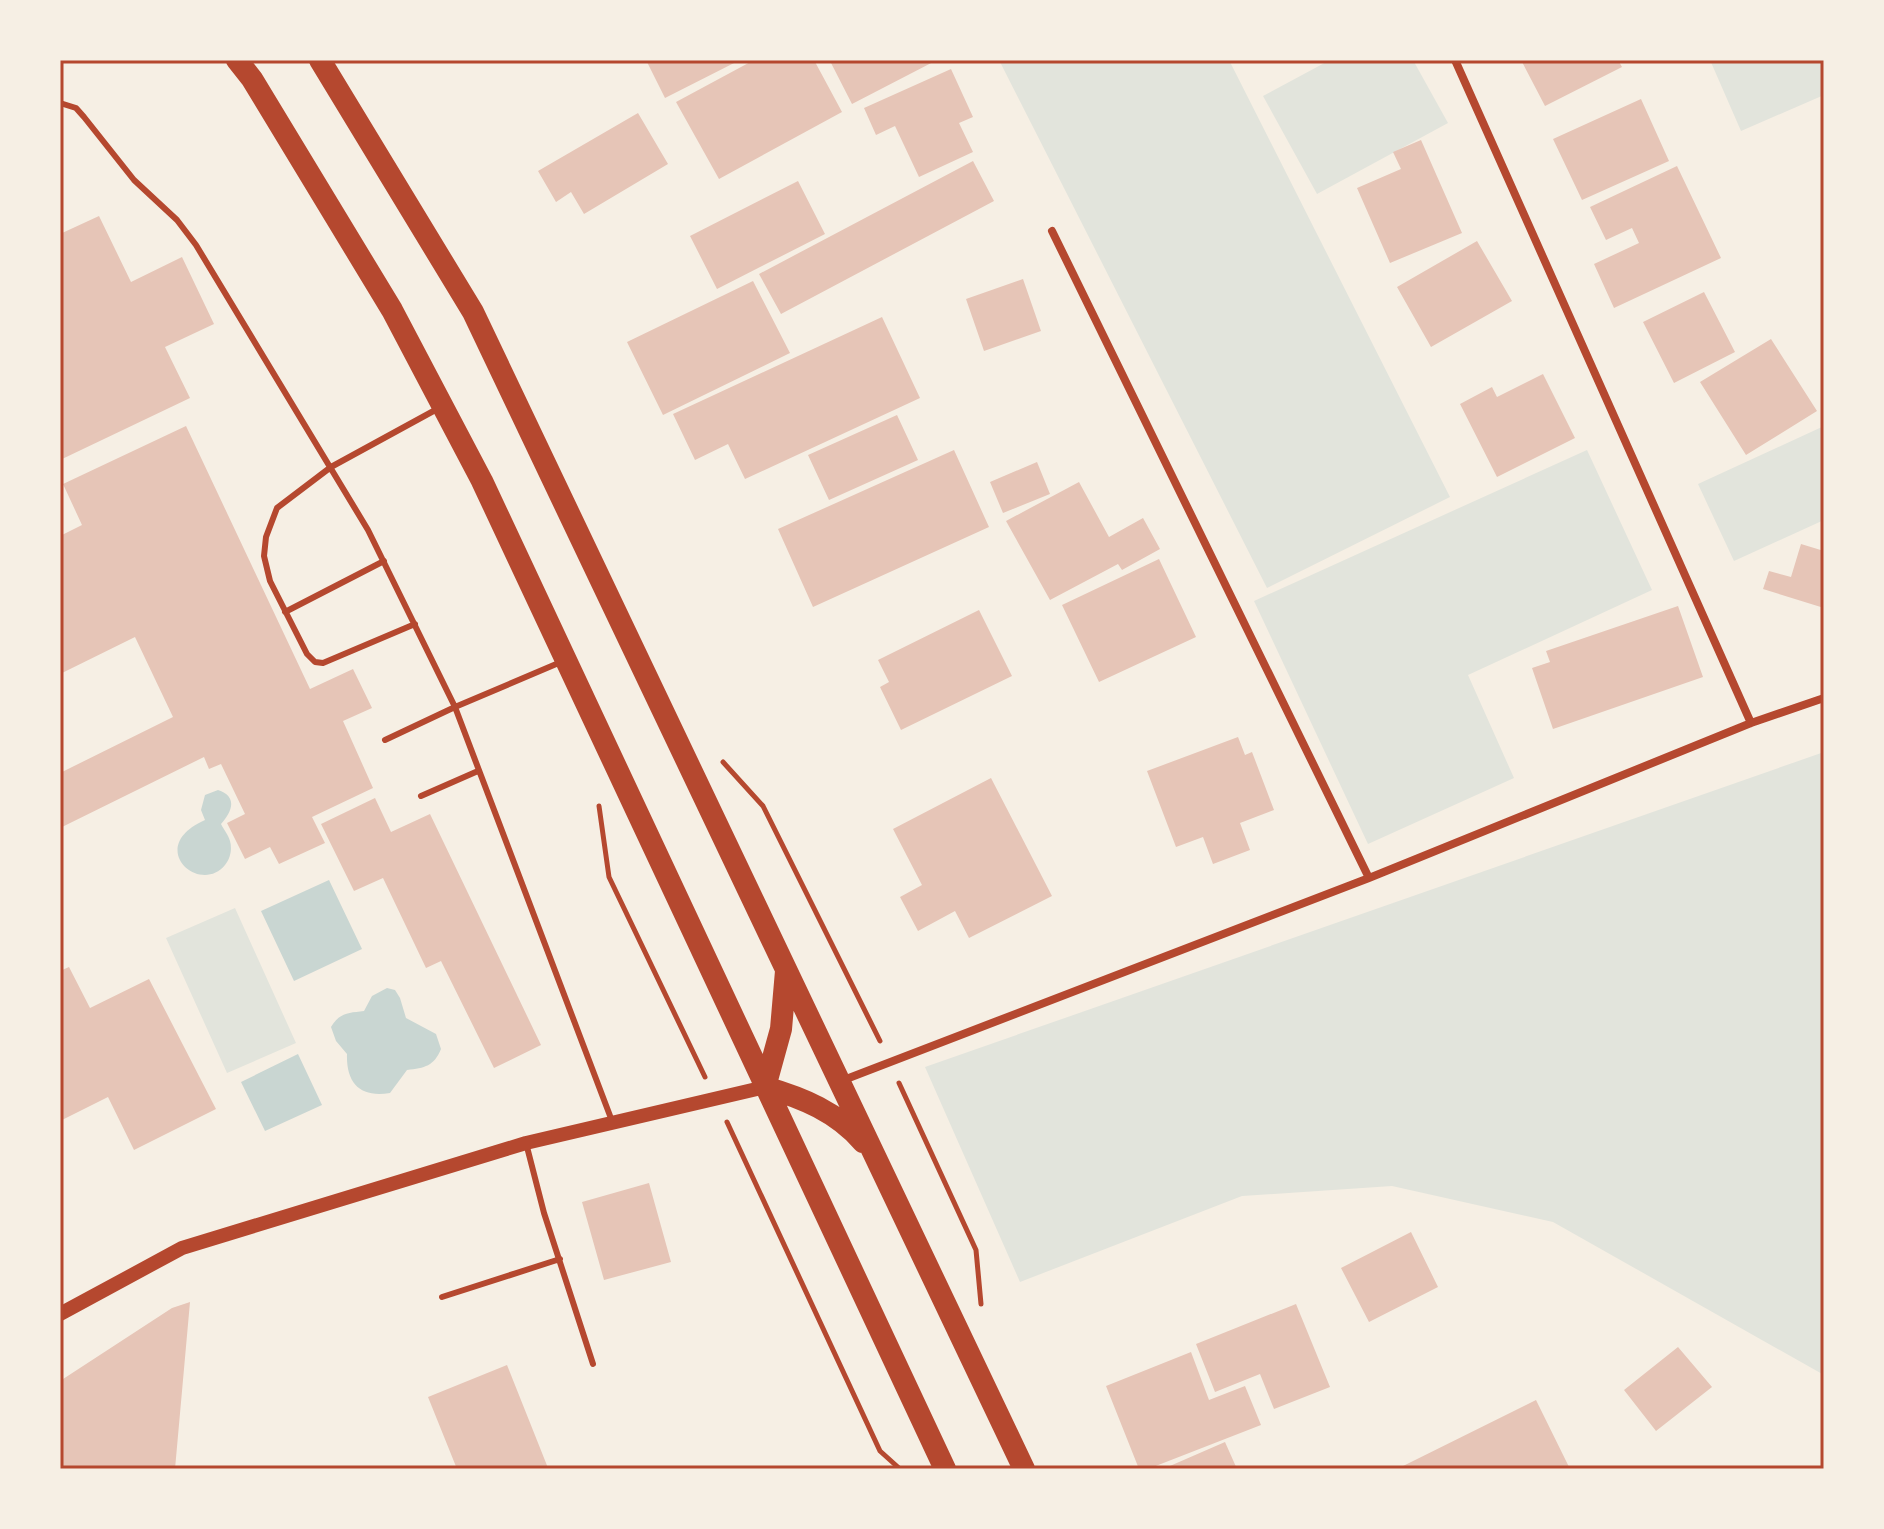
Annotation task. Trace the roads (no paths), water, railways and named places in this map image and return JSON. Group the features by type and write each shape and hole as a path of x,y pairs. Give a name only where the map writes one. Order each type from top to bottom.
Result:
{"highway":[{"path":"237,60 252,79 392,310 482,481 945,1469"},
{"path":"320,60 473,312 1024,1469"},
{"path":"765,1087 781,1029 786,967"},
{"path":"765,1087 797,1096 827,1111 854,1131 876,1156"}],"street":[{"path":"1455,60 1751,723"},
{"path":"1052,231 1369,878"},
{"path":"840,1081 1369,878 1751,723 1824,698"},
{"path":"60,1314 182,1248 526,1143 765,1087"}],"lane":[{"path":"60,103 76,108 134,180 177,220 196,245 331,467 384,561 455,707 612,1121"},
{"path":"415,624 323,663 315,662 307,654 270,581 264,556 266,537 277,508 331,467 443,407"},
{"path":"285,612 384,561"},
{"path":"385,740 567,660"},
{"path":"421,796 478,771"},
{"path":"526,1143 593,1364"},
{"path":"442,1297 560,1259"}]}
